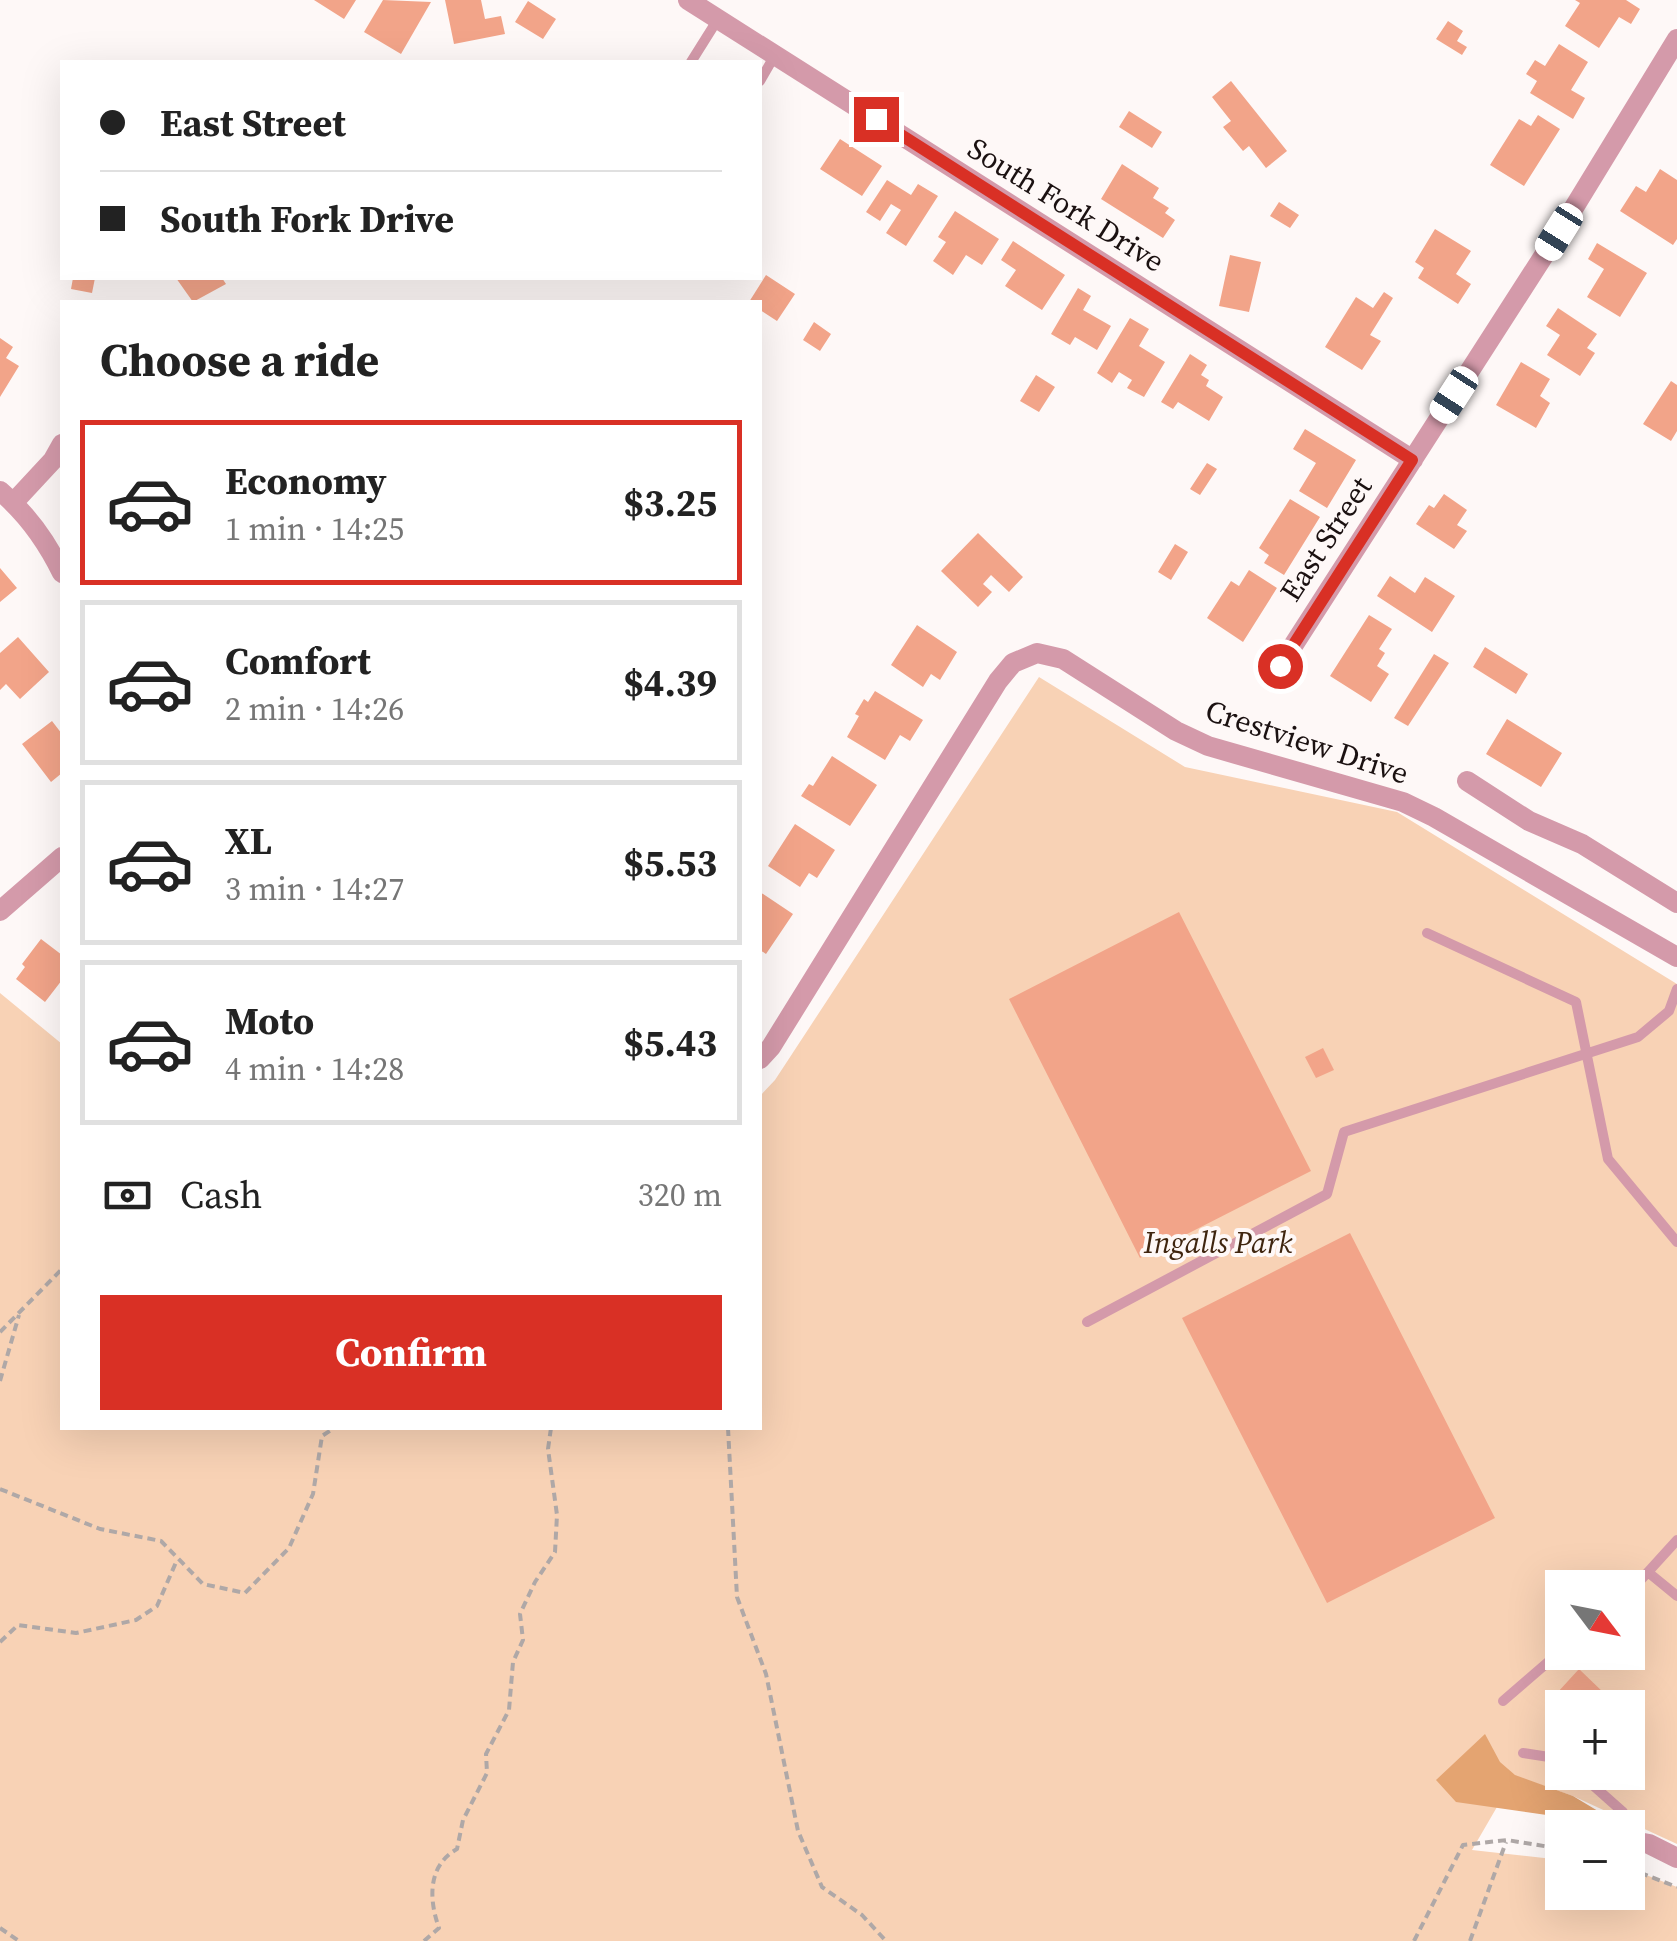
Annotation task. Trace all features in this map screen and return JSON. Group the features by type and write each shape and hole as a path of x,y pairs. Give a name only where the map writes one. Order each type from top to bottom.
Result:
{"street":[{"name":"South Fork Drive","path":"688,0 1412,460"},
{"name":"East Street","path":"1280,666 1559,232 1677,39"},
{"path":"60,448 53,460 7,496 50,549 60,569"},
{"name":"Crestview Drive","path":"762,1057 998,681 1012,663 1037,653 1063,660 1208,746 1403,802 1677,957"},
{"path":"1467,781 1529,820 1582,844 1677,903"},
{"path":"0,911 60,859"},
{"path":"1645,1843 1677,1858"}],"lane":[{"path":"692,60 718,19"},
{"path":"762,78 775,55"},
{"path":"1427,933 1576,1002 1608,1158 1677,1242"},
{"path":"1086,1322 1327,1194 1344,1132 1638,1037 1669,1010 1677,989"},
{"path":"1645,1576 1677,1540"},
{"path":"1648,1573 1677,1596"},
{"path":"1503,1701 1545,1665"},
{"path":"1524,1753 1545,1756"},
{"path":"1598,1790 1620,1810"}],"path":[{"path":"0,1332 60,1271"},
{"path":"0,1381 20,1311"},
{"path":"0,1489 100,1530 162,1541 203,1584 245,1593 288,1548 313,1494 322,1436 331,1430"},
{"path":"424,1941 439,1928 429,1900 435,1877 444,1856 457,1849 463,1820 487,1772 486,1754 509,1710 514,1662 523,1640 520,1614 555,1552 556,1515 548,1449 551,1430"},
{"path":"728,1430 737,1597 766,1674 798,1831 822,1887 862,1915 886,1941"},
{"path":"0,1642 18,1625 76,1633 136,1620 157,1606 178,1558"},
{"path":"1470,1941 1507,1840"},
{"path":"1414,1941 1464,1844 1507,1840 1545,1846"},
{"path":"1645,1875 1677,1887"},
{"path":"0,1928 19,1941"}],"green space":[{"name":"Ingalls Park","path":"1039,677 1185,767 1397,812 1677,984 1677,1844 1645,1829 1645,1810 1603,1810 1556,1790 1645,1790 1645,1690 1545,1690 1545,1786 1515,1776 1472,1850 1545,1858 1545,1910 1645,1910 1645,1875 1677,1887 1677,1941 0,1941 0,993 60,1042 60,1430 762,1430 762,1094 775,1080"}],"shaded area":[{"path":"1485,1734 1500,1762 1515,1775 1545,1786 1545,1790 1573,1796 1596,1810 1545,1810 1545,1815 1456,1802 1436,1780"}],"building":[{"path":"314,0 356,0 344,19"},
{"path":"383,0 431,2 401,54 364,32"},
{"path":"445,0 481,0 485,19 501,16 505,34 454,44"},
{"path":"1575,0 1626,0 1640,9 1631,24 1619,17 1599,48 1565,26 1580,3"},
{"path":"528,1 556,19 543,39 515,22"},
{"path":"1448,21 1463,31 1457,41 1467,47 1462,55 1436,39"},
{"path":"1559,44 1588,62 1571,90 1585,98 1573,119 1530,93 1537,81 1526,74 1535,60 1545,66"},
{"path":"1231,81 1287,151 1266,168 1249,146 1243,151 1223,127 1231,121 1212,97"},
{"path":"1129,111 1162,132 1152,148 1119,127"},
{"path":"1538,115 1560,129 1524,186 1490,165 1519,119 1531,126"},
{"path":"840,139 882,166 862,196 820,169"},
{"path":"1122,164 1159,188 1153,198 1169,208 1165,213 1175,220 1163,238 1101,199"},
{"path":"1660,169 1677,180 1677,239 1673,245 1620,211 1636,186 1646,192"},
{"path":"887,180 911,195 918,184 938,196 906,246 886,233 901,210 891,204 880,221 866,212"},
{"path":"1279,202 1299,215 1290,228 1270,216"},
{"path":"955,211 999,239 982,265 966,255 953,275 933,261 946,242 938,237"},
{"path":"1435,229 1471,251 1456,274 1471,284 1458,304 1418,278 1424,268 1415,262"},
{"path":"1013,241 1065,275 1042,310 1005,286 1016,270 1001,260"},
{"path":"1597,243 1647,273 1620,317 1587,297 1604,269 1588,259"},
{"path":"1230,255 1261,262 1249,312 1219,306"},
{"path":"766,275 795,294 777,321 762,311 762,300 750,300"},
{"path":"73,280 95,280 92,293 71,289"},
{"path":"177,280 223,280 226,284 197,300 192,300"},
{"path":"1078,288 1091,296 1083,310 1111,326 1097,350 1075,337 1070,345 1051,334"},
{"path":"1384,292 1393,298 1370,335 1381,341 1362,370 1325,347 1356,297 1373,308"},
{"path":"1558,308 1597,334 1587,348 1595,353 1580,376 1547,355 1560,335 1546,326"},
{"path":"1130,318 1149,329 1139,346 1165,362 1144,397 1127,388 1132,380 1119,372 1112,383 1097,373"},
{"path":"814,322 831,334 820,351 803,340"},
{"path":"0,338 13,347 6,358 19,366 0,397"},
{"path":"1190,354 1207,365 1201,375 1209,380 1206,386 1223,397 1209,421 1178,402 1173,409 1161,402"},
{"path":"1521,362 1550,379 1540,396 1550,403 1536,428 1496,405"},
{"path":"1036,375 1055,387 1039,412 1020,401"},
{"path":"1671,381 1677,385 1677,431 1671,441 1643,424"},
{"path":"1305,429 1356,460 1327,508 1299,491 1316,463 1293,449"},
{"path":"1207,463 1217,469 1200,495 1190,489"},
{"path":"1444,494 1467,510 1457,525 1467,531 1454,549 1416,524 1429,505 1434,508"},
{"path":"1290,499 1320,517 1284,575 1264,563 1269,555 1259,548"},
{"path":"978,533 1023,577 1009,592 991,575 983,584 992,592 978,607 941,571"},
{"path":"1175,544 1188,552 1171,580 1158,572"},
{"path":"0,568 17,588 0,602"},
{"path":"1249,570 1277,588 1243,642 1207,618 1231,581 1239,586"},
{"path":"1390,576 1415,593 1425,577 1455,596 1432,632 1377,596"},
{"path":"1369,615 1392,629 1379,649 1385,653 1377,666 1389,674 1371,702 1330,676"},
{"path":"917,625 957,652 940,680 931,674 923,687 891,665"},
{"path":"18,637 49,672 20,699 6,684 0,690 0,653"},
{"path":"1485,647 1528,674 1516,694 1473,667"},
{"path":"1434,654 1449,663 1408,726 1394,718"},
{"path":"875,691 923,720 910,741 900,735 885,760 847,737 864,699 868,702"},
{"path":"1507,719 1562,753 1541,787 1486,754"},
{"path":"52,721 60,731 60,775 51,782 22,744"},
{"path":"832,756 877,785 850,826 801,796 809,784 813,786"},
{"path":"795,824 835,850 817,878 809,873 800,887 768,866"},
{"path":"762,893 793,914 766,954 762,951"},
{"path":"1179,912 1311,1171 1140,1258 1009,999"},
{"path":"41,939 60,953 60,983 45,1002 16,979 25,967 22,964"},
{"path":"1323,1048 1334,1070 1316,1078 1305,1057"},
{"path":"1350,1233 1495,1518 1327,1603 1182,1318"},
{"path":"1580,1670 1601,1690 1560,1690"}],"route":[{"path":"876,119 1412,460 1280,666"}]}
